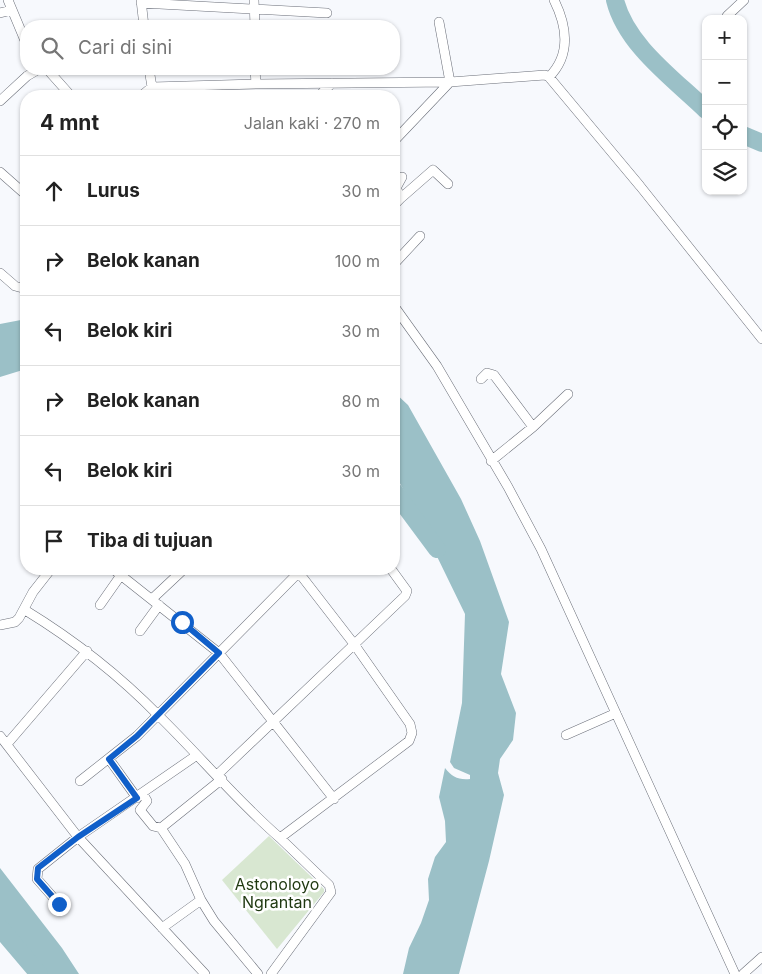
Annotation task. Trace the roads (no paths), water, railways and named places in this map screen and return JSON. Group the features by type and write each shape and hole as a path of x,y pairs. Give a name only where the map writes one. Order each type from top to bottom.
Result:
{"street":[{"path":"8,0 20,29"},
{"path":"549,77 561,62 565,52 563,28 554,0"},
{"path":"728,15 744,0"},
{"path":"143,20 141,1 254,5 326,13"},
{"path":"254,5 254,20"},
{"path":"0,13 12,10"},
{"path":"439,22 450,82"},
{"path":"148,90 152,87 256,84 450,82 541,74 549,77 640,186 762,339"},
{"path":"0,101 30,75"},
{"path":"52,75 66,90"},
{"path":"150,75 154,90"},
{"path":"255,75 256,84"},
{"path":"400,135 450,82"},
{"path":"325,90 332,83"},
{"path":"400,199 433,170 448,184"},
{"path":"0,172 20,190"},
{"path":"400,181 402,177"},
{"path":"400,258 420,236"},
{"path":"0,273 15,286 20,287"},
{"path":"400,314 437,366 541,550 735,974"},
{"path":"481,379 487,373 494,375 533,427"},
{"path":"491,461 533,427 568,394"},
{"path":"0,625 15,622 25,610 33,592 46,575"},
{"path":"100,604 121,575 219,653 334,799"},
{"path":"140,631 156,602 179,575"},
{"path":"80,780 129,744 294,575"},
{"path":"280,838 409,742 412,733 410,724 303,575"},
{"path":"161,828 219,777 273,720 405,596 407,591 405,586 395,575"},
{"path":"25,610 87,651 158,714 329,885 331,892 271,974"},
{"path":"7,744 87,651"},
{"path":"566,735 616,713"},
{"path":"0,736 78,837 206,974"},
{"path":"59,904 41,884 36,873 43,864 78,837 197,755"},
{"path":"109,759 140,796 147,801 140,810 153,826 161,828 185,864 201,900 230,942 258,974"},
{"path":"162,928 201,900"},
{"path":"743,974 762,957"}],"water":[{"path":"20,320 20,371 0,377 0,324"},
{"path":"400,398 408,405 461,499 480,541 509,622 501,674 516,713 513,740 500,759 498,773 504,795 489,861 459,974 403,974 409,948 429,900 428,879 435,857 446,842 445,821 439,797 445,768 453,776 470,779 470,775 454,768 450,762 462,703 465,614 400,484"},
{"path":"0,868 62,948 79,974 37,974 0,919"}],"waterway":[{"path":"615,0 629,32 640,46 702,106"},
{"path":"747,137 762,143"},
{"path":"400,499 437,549"},
{"path":"0,928 39,974"}],"park label":[{"name":"Astonoloyo Ngrantan","path":"277,893"}]}
